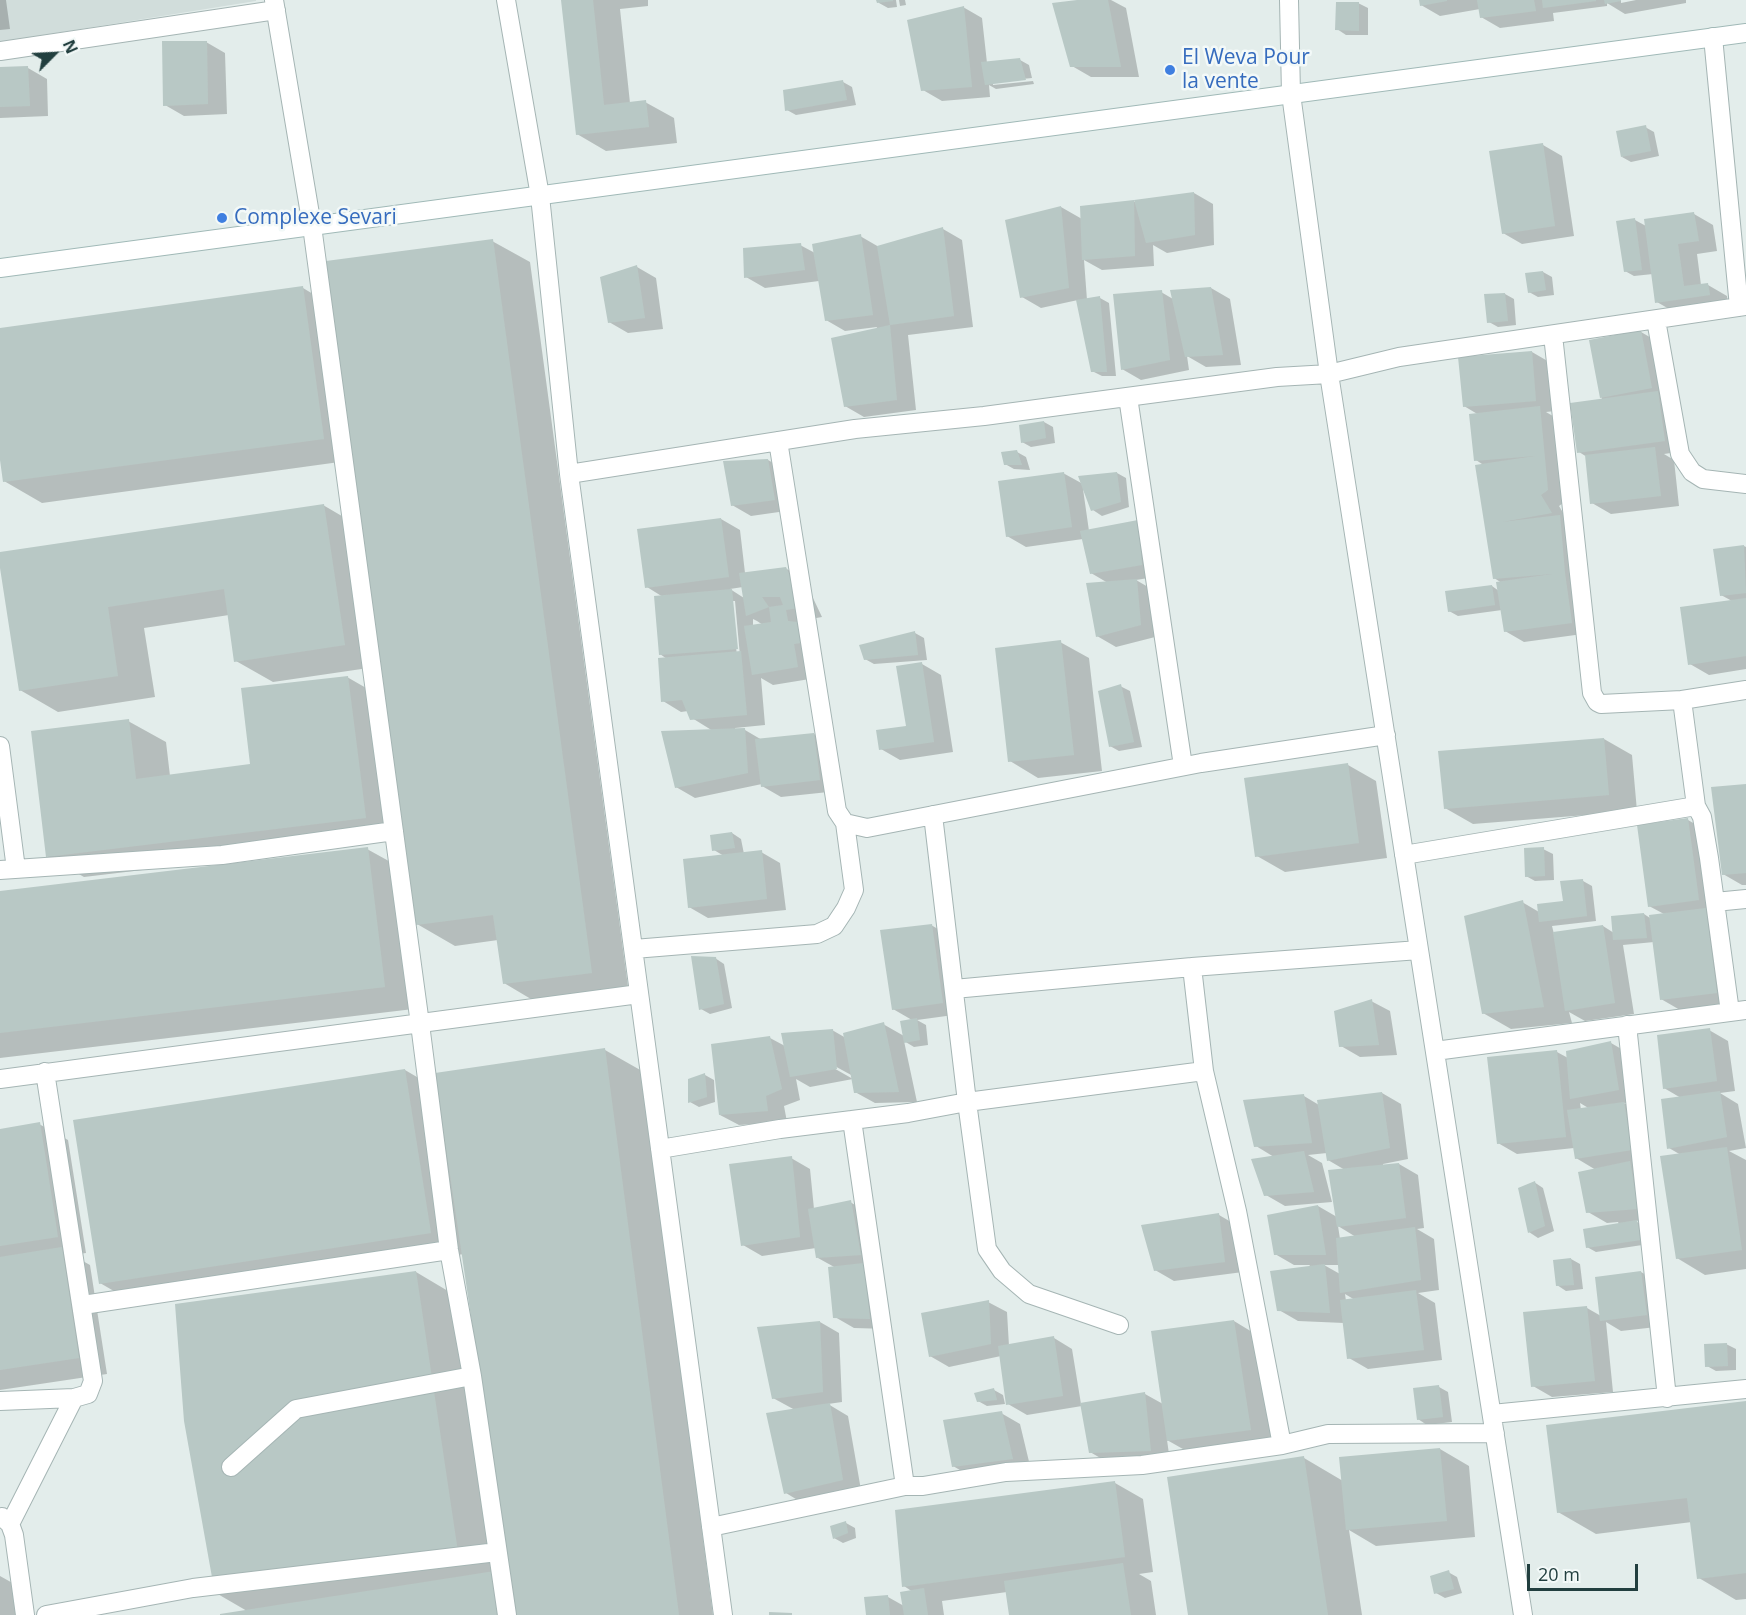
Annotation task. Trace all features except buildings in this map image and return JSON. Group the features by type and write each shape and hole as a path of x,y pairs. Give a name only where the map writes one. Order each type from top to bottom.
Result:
{"street":[{"path":"506,0 540,196 569,474 723,1615"},
{"path":"1290,0 1291,94 1329,374 1523,1615"},
{"path":"0,51 275,5 312,226 449,1250 472,1376 507,1615"},
{"path":"0,268 1746,33"},
{"path":"569,474 855,429 1277,377 1329,374 1399,357 1742,307 1713,37"},
{"path":"1656,320 1680,454 1692,472 1704,479 1746,484"},
{"path":"1553,335 1594,698 1601,704 1682,700 1746,690"},
{"path":"1128,397 1183,766"},
{"path":"634,949 817,934 834,926 854,890 846,823 837,811 778,441"},
{"path":"1435,1051 1738,1011 1715,902 1702,817 1696,806 1682,700"},
{"path":"846,823 867,828 1183,766 1386,735"},
{"path":"0,746 8,870 222,855 394,831"},
{"path":"1404,855 1696,806"},
{"path":"933,815 987,1249 1002,1271 1029,1294 1119,1325"},
{"path":"1715,902 1746,899"},
{"path":"954,989 1192,967 1419,950"},
{"path":"1192,967 1204,1071 1237,1211 1282,1445"},
{"path":"0,1079 639,994"},
{"path":"1627,1026 1668,1398"},
{"path":"660,1149 967,1102 1204,1071"},
{"path":"0,1401 74,1398 88,1394 93,1381 45,1072"},
{"path":"852,1120 905,1486"},
{"path":"83,1305 449,1250"},
{"path":"231,1467 296,1409 472,1376"},
{"path":"1492,1414 1746,1389"},
{"path":"25,1615 14,1534 5,1520 74,1398"},
{"path":"711,1527 905,1486 923,1486 1006,1472 1142,1465 1282,1445 1329,1434 1495,1433"},
{"path":"46,1615 193,1588 497,1552"}],"shaded area":[{"path":"0,0 256,0 256,1 0,42"}],"place":[{"name":"El Weva Pour la vente","path":"1170,70"},
{"name":"Complexe Sevari","path":"222,218"}]}
